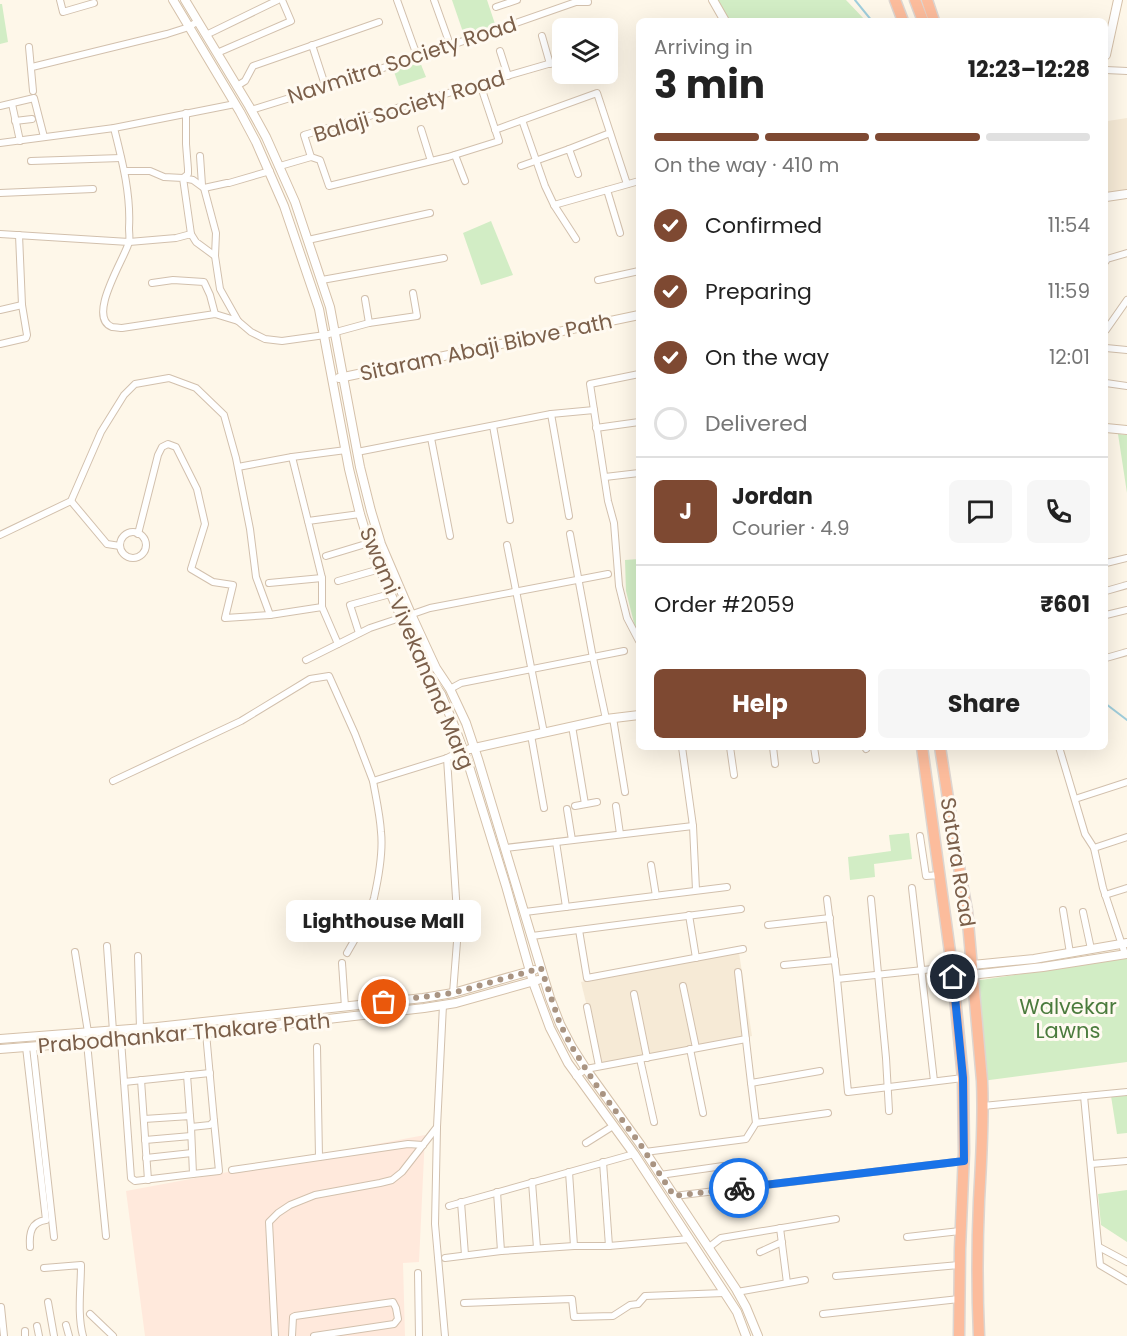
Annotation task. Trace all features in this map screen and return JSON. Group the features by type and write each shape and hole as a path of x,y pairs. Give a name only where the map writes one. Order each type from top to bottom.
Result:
{"highway":[{"path":"889,0 896,18"},
{"path":"895,0 902,18"},
{"path":"915,0 922,18"},
{"path":"927,0 933,18"},
{"name":"Satara Road","path":"922,750 940,875 963,1078 964,1161 959,1265 959,1336"},
{"name":"Satara Road","path":"940,750 968,911 983,1106 978,1247 979,1336"}],"main road":[{"name":"Swami Vivekanand Marg","path":"172,0 256,142 284,206 312,284 325,334 346,450 369,543 398,619 427,674 441,694 463,750 533,982 550,1028 576,1076 634,1154 690,1239 736,1312 746,1336"},
{"name":"Swami Vivekanand Marg","path":"185,0 251,110 295,202 330,307 357,452 381,544 436,668 450,689 466,723 560,1024 578,1057 645,1152 737,1292 758,1336"},
{"path":"713,0 723,18"},
{"path":"1108,46 1118,0"},
{"path":"1108,197 1127,194"},
{"name":"Sitaram Abaji Bibve Path","path":"333,380 636,316"},
{"path":"1108,428 1127,430"},
{"path":"463,750 572,726 636,715"},
{"path":"973,970 1125,944"},
{"path":"952,972 1043,967 1126,954"},
{"name":"Prabodhankar Thakare Path","path":"0,1039 140,1029 453,993 541,968"},
{"name":"Prabodhankar Thakare Path","path":"0,1049 206,1033 456,1004 544,978"},
{"path":"157,1027 158,1037"}],"street":[{"path":"60,0 63,12 94,3"},
{"path":"206,35 280,0 291,21 217,53"},
{"path":"398,0 415,50"},
{"path":"434,0 448,39"},
{"path":"496,7 517,0"},
{"name":"Navmitra Society Road","path":"251,110 326,88 576,2 588,3"},
{"path":"32,67 167,34 189,27 198,21"},
{"path":"237,86 245,81 253,66 379,22"},
{"path":"542,36 550,63"},
{"path":"312,45 326,88"},
{"path":"29,47 33,91"},
{"path":"500,51 508,76"},
{"name":"Balaji Society Road","path":"279,166 311,158 304,135 550,63"},
{"path":"1108,70 1127,71"},
{"path":"311,158 320,160 329,186 431,161 499,141 480,84"},
{"path":"495,130 597,93 627,184"},
{"path":"0,106 34,98 44,137"},
{"path":"12,104 20,141"},
{"path":"0,143 114,128 235,104"},
{"path":"183,178 188,174 186,113"},
{"path":"15,122 32,119"},
{"path":"522,120 545,186 554,205 576,238"},
{"path":"114,128 125,171 130,214 129,242 110,283 104,304 106,322 112,327 122,328 215,314 238,321"},
{"path":"421,129 431,161"},
{"path":"521,166 610,133"},
{"path":"569,149 578,174"},
{"path":"455,154 465,181"},
{"path":"200,156 203,186 216,233 215,256 220,289 238,321 251,332 266,339 282,341 335,332 369,323 417,316 413,293"},
{"path":"31,161 122,158"},
{"path":"125,171 150,171 164,177 193,180 203,186 228,183 270,171"},
{"path":"183,178 191,234 195,242 215,256"},
{"path":"554,205 636,182"},
{"path":"0,194 93,189"},
{"path":"607,190 620,233"},
{"path":"308,240 430,213"},
{"path":"0,234 129,242 176,238 191,234"},
{"path":"0,344 26,338 27,335 22,305 19,235"},
{"path":"1108,259 1127,253"},
{"path":"322,280 444,258"},
{"path":"598,280 636,272"},
{"path":"152,283 173,280 204,282 215,314"},
{"path":"365,299 369,323"},
{"path":"1108,327 1127,300"},
{"path":"0,310 22,305"},
{"path":"1108,348 1127,350"},
{"path":"636,375 590,384 608,501 614,523 619,586 627,618 636,636"},
{"path":"0,535 71,501 101,432 124,395 135,384 168,378 196,388 224,415 238,467 250,529 255,577 270,615"},
{"path":"1108,384 1127,386"},
{"path":"357,452 551,414 594,410"},
{"path":"551,414 569,516"},
{"path":"597,428 636,422"},
{"path":"493,426 510,520"},
{"path":"431,438 450,536"},
{"path":"138,534 158,455 162,447 168,444 176,447 197,489 205,524 191,569 213,582 233,585 225,618 270,615 322,607"},
{"path":"238,467 346,450"},
{"path":"292,457 322,578 322,607 338,644"},
{"path":"605,477 636,473"},
{"path":"71,501 107,543 120,546"},
{"path":"308,521 360,514"},
{"path":"134,533 141,536 145,543 144,551 139,557 126,556 120,550 120,546 123,537 134,533"},
{"path":"570,534 593,658 625,792"},
{"path":"326,556 369,543"},
{"path":"507,545 544,733"},
{"path":"1108,563 1127,558"},
{"path":"338,581 380,569"},
{"path":"306,660 359,633 430,608 608,574"},
{"path":"269,583 322,578"},
{"path":"1108,590 1127,585"},
{"path":"359,633 350,605 390,594"},
{"path":"1108,615 1127,610"},
{"path":"450,689 461,683 624,651"},
{"path":"1108,657 1127,652"},
{"path":"113,781 241,721 310,679 328,676 355,734 373,781 382,835 374,899 362,928 347,952"},
{"path":"572,726 585,804"},
{"path":"531,735 544,808"},
{"path":"373,781 447,758 463,750"},
{"path":"682,750 693,826 696,890"},
{"path":"730,750 734,775"},
{"path":"773,750 775,764"},
{"path":"814,750 816,760"},
{"path":"1061,750 1086,834 1094,848 1105,895 1125,944 1126,954"},
{"path":"447,758 458,929 453,993"},
{"path":"1075,799 1127,782"},
{"path":"575,806 597,802"},
{"path":"616,806 620,834"},
{"path":"567,809 572,840"},
{"path":"505,848 693,826"},
{"path":"920,836 926,876 940,875"},
{"path":"1094,848 1127,837"},
{"path":"556,842 566,907"},
{"path":"651,865 656,896"},
{"path":"525,912 727,887"},
{"path":"912,888 934,1081"},
{"path":"1105,895 1127,888"},
{"path":"827,899 848,1092 963,1078"},
{"path":"871,899 889,1111"},
{"path":"532,936 741,909"},
{"path":"1063,910 1070,953"},
{"path":"1083,912 1091,949"},
{"path":"689,915 696,958"},
{"path":"768,925 830,918"},
{"path":"579,930 587,978 743,949"},
{"path":"107,946 112,1031"},
{"path":"75,952 88,1032"},
{"path":"138,956 140,1029"},
{"path":"784,965 835,960"},
{"path":"342,963 345,1007"},
{"path":"837,979 921,969 952,972"},
{"path":"645,1152 746,1139 756,1123 738,972"},
{"path":"683,986 703,1113"},
{"path":"634,994 654,1122"},
{"path":"443,1005 435,1224 445,1336"},
{"path":"586,1007 599,1066"},
{"path":"121,1040 131,1178 135,1181 148,1180 219,1171 206,1033"},
{"path":"576,1076 586,1069 599,1066 746,1039"},
{"path":"87,1043 105,1236"},
{"path":"30,1047 54,1237"},
{"path":"30,1047 46,1220 38,1221 32,1227 30,1247"},
{"path":"317,1047 319,1157"},
{"path":"568,1063 578,1057"},
{"path":"750,1083 820,1071"},
{"path":"124,1082 210,1073"},
{"path":"187,1075 193,1174"},
{"path":"141,1080 148,1180"},
{"path":"983,1106 1127,1092"},
{"path":"1084,1096 1100,1265 1127,1281"},
{"path":"756,1123 828,1113"},
{"path":"144,1119 190,1116"},
{"path":"191,1127 210,1125 214,1121"},
{"path":"586,1143 613,1126"},
{"path":"275,1336 269,1222 290,1205 315,1195 392,1180 402,1172 437,1127"},
{"path":"145,1140 191,1136"},
{"path":"232,1170 408,1144 423,1145"},
{"path":"147,1158 192,1152"},
{"path":"449,1206 634,1154"},
{"path":"674,1196 964,1161"},
{"path":"1091,1164 1127,1161"},
{"path":"603,1162 609,1246"},
{"path":"660,1175 723,1166"},
{"path":"568,1172 574,1246"},
{"path":"532,1182 537,1248"},
{"path":"496,1192 501,1251"},
{"path":"461,1202 465,1255"},
{"path":"708,1248 721,1238 836,1219"},
{"path":"780,1228 787,1283"},
{"path":"907,1237 960,1231"},
{"path":"445,1258 537,1248 609,1246 690,1239"},
{"path":"760,1252 782,1242"},
{"path":"1099,1247 1127,1262"},
{"path":"44,1268 81,1265 80,1327 83,1336"},
{"path":"836,1276 959,1265"},
{"path":"418,1273 420,1336"},
{"path":"737,1292 805,1280"},
{"path":"464,1303 572,1299 574,1317 614,1316 630,1305 638,1304 645,1296 724,1293"},
{"path":"824,1314 959,1299"},
{"path":"48,1302 54,1336"},
{"path":"292,1336 291,1323 292,1317 295,1316 393,1302 396,1308 398,1319 394,1324 314,1336"},
{"path":"1,1307 4,1336"},
{"path":"90,1314 113,1336"},
{"path":"66,1324 69,1336"},
{"path":"37,1326 39,1336"}],"shaded area":[{"path":"1127,118 1127,190 1108,193 1108,121"},
{"path":"739,953 752,1036 601,1064 581,982"},
{"path":"425,1135 419,1262 403,1263 405,1336 145,1336 126,1191"}],"green space":[{"path":"452,0 487,0 496,27 465,38"},
{"path":"718,0 846,0 863,18 727,18"},
{"path":"0,4 2,4 8,42 0,44"},
{"path":"420,62 426,77 399,86 393,69"},
{"path":"491,221 513,275 481,285 463,233"},
{"path":"1118,434 1127,435 1127,493"},
{"path":"636,559 636,631 626,591 625,560"},
{"path":"909,833 912,859 874,864 875,877 850,880 848,857 891,851 889,835"},
{"name":"Walvekar Lawns","path":"1127,958 1127,1062 982,1081 974,981"},
{"path":"1127,1094 1127,1133 1117,1134 1111,1096"},
{"path":"1127,1190 1127,1242 1101,1225 1098,1194"}],"waterway":[{"path":"855,0 870,18"},
{"path":"1108,706 1127,720"}],"way so far":[{"path":"384,1002 453,993 541,968 560,1024 572,1047 674,1196 739,1188"}],"place":[{"name":"Lighthouse Mall","path":"384,1002"}],"route":[{"path":"739,1188 964,1161 963,1078 953,977"}]}
